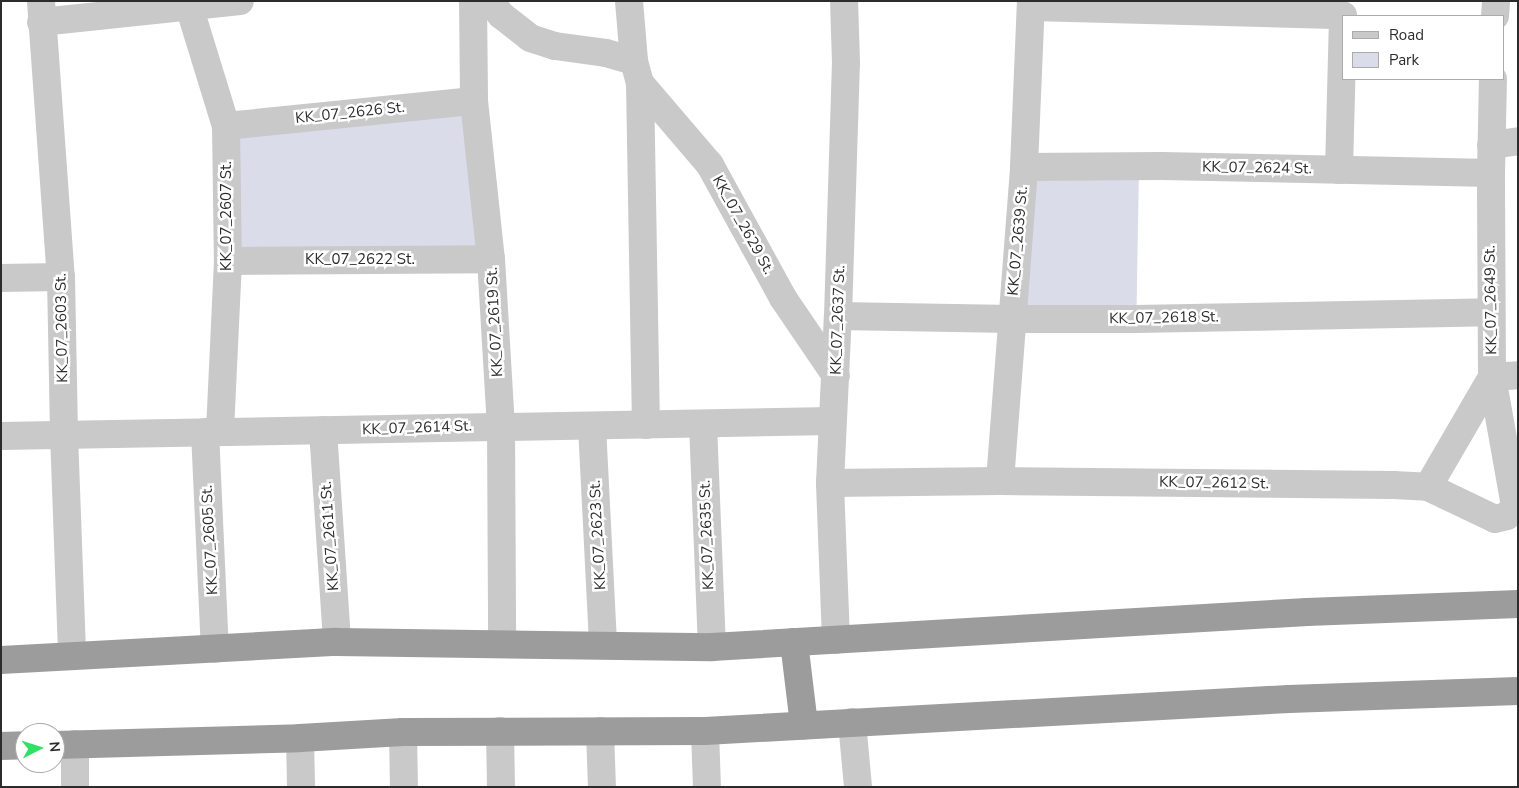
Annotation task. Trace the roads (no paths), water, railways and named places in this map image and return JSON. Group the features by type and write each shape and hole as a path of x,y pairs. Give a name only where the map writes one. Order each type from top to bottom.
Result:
{"highway":[{"path":"1,660 72,654 337,642 712,647 1297,612 1518,604"},
{"path":"794,642 804,725"},
{"path":"65,744 300,738 403,732 705,730 1289,699 1518,691"},
{"path":"1,746 15,745"}],"street":[{"path":"41,12 190,6 240,1"},
{"name":"KK_07_2619 St.","path":"473,1 474,101 492,259 502,426 502,643"},
{"path":"490,1 501,15 530,38 554,46 606,53 637,72"},
{"path":"629,1 637,72 646,425"},
{"name":"KK_07_2637 St.","path":"836,640 830,483 836,376 846,62 844,1"},
{"path":"1496,1 1496,15"},
{"path":"1031,4 1343,12"},
{"name":"KK_07_2639 St.","path":"1000,481 1024,167 1031,4"},
{"name":"KK_07_2607 St.","path":"190,6 226,126 228,261 213,431"},
{"name":"KK_07_2603 St.","path":"41,12 62,277 64,434 72,654"},
{"path":"1339,170 1342,52"},
{"name":"KK_07_2629 St.","path":"637,72 710,165 783,298 836,376"},
{"name":"KK_07_2649 St.","path":"1493,80 1490,173 1490,312 1505,376 1515,506 1512,513 1507,516"},
{"name":"KK_07_2626 St.","path":"226,126 474,101"},
{"path":"1491,145 1518,141"},
{"name":"KK_07_2624 St.","path":"1024,167 1162,166 1490,173"},
{"name":"KK_07_2622 St.","path":"228,261 492,259"},
{"path":"1,278 62,277"},
{"name":"KK_07_2618 St.","path":"838,316 1164,319 1490,312"},
{"path":"1428,487 1505,376"},
{"name":"KK_07_2614 St.","path":"1,436 832,421"},
{"name":"KK_07_2635 St.","path":"703,424 712,647"},
{"name":"KK_07_2623 St.","path":"592,426 603,645"},
{"name":"KK_07_2611 St.","path":"323,430 337,642"},
{"name":"KK_07_2605 St.","path":"213,431 215,649"},
{"name":"KK_07_2612 St.","path":"830,483 1000,481 1428,487 1495,519 1507,516"},
{"path":"852,722 858,787"},
{"path":"705,730 707,787"},
{"path":"500,731 501,787"},
{"path":"600,731 602,787"},
{"path":"403,732 404,787"},
{"path":"300,738 301,787"},
{"path":"65,744 75,787"}]}
